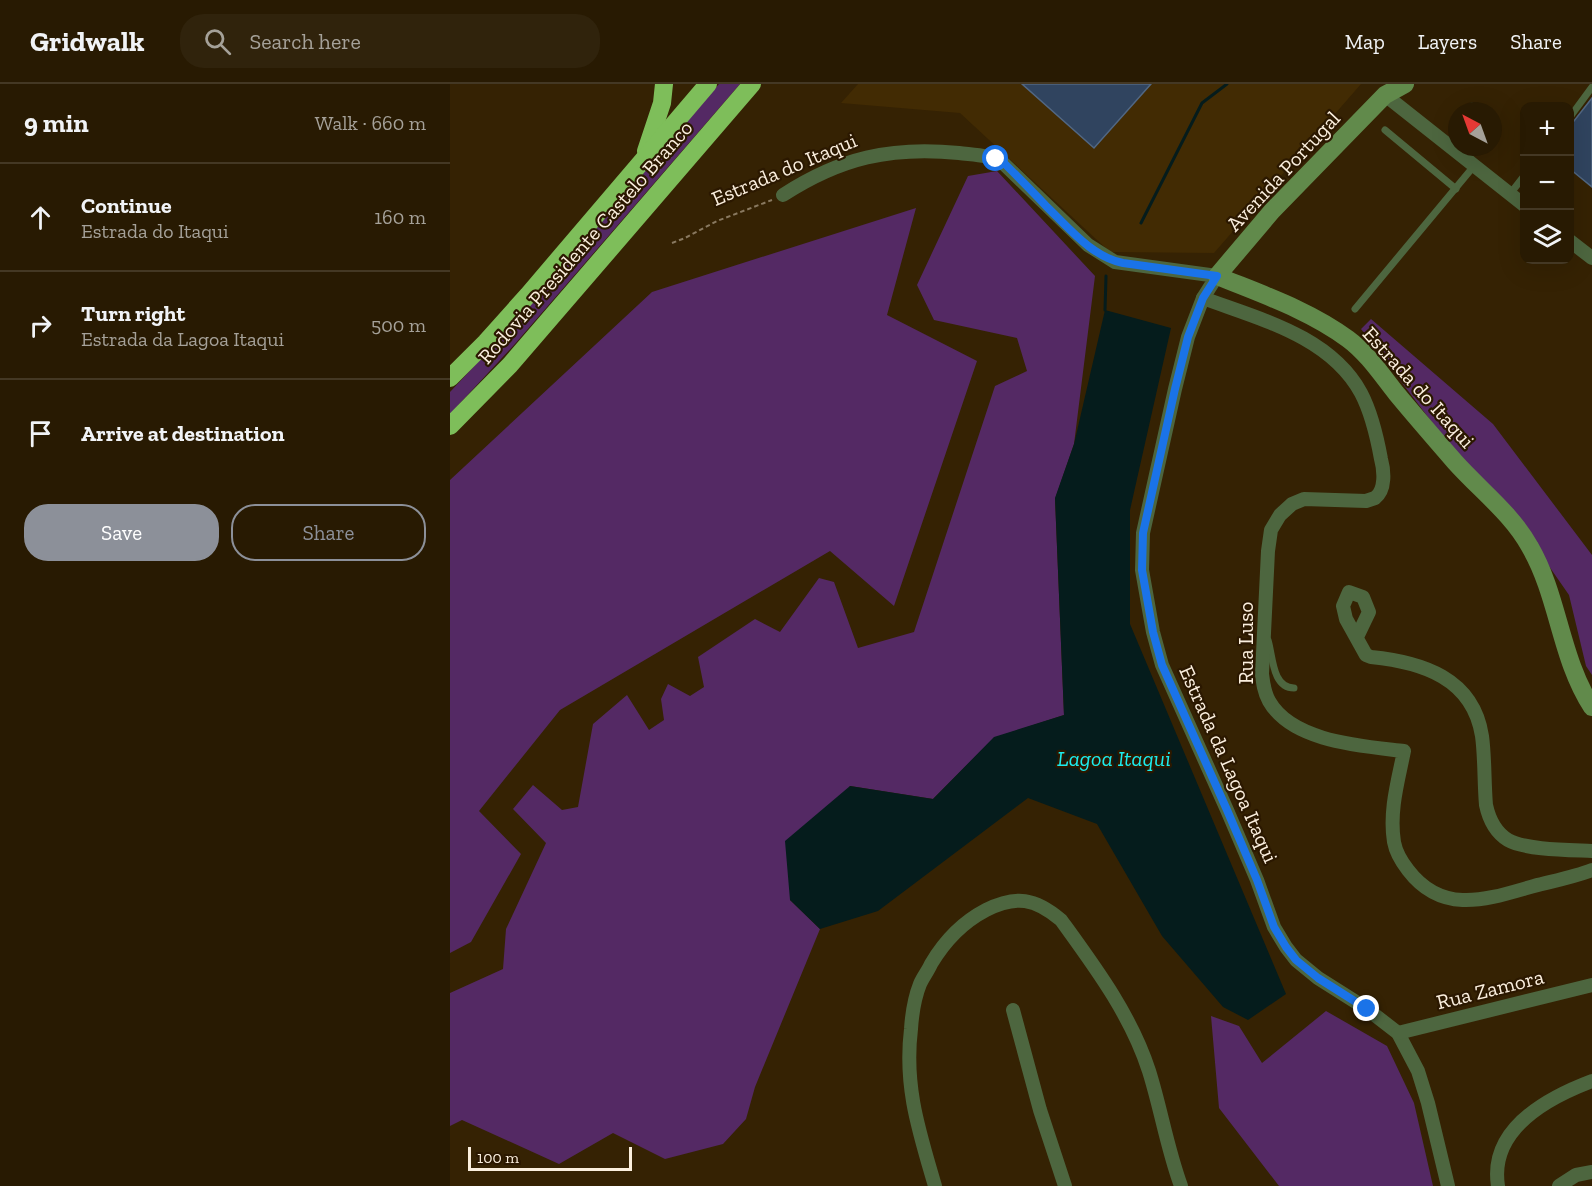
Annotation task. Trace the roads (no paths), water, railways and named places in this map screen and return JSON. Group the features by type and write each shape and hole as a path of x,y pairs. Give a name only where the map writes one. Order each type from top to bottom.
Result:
{"highway":[{"path":"642,160 662,103 664,84"},
{"name":"Rodovia Presidente Castelo Branco","path":"450,378 486,342 708,84"},
{"name":"Rodovia Presidente Castelo Branco","path":"450,426 538,333 752,84"}],"street":[{"name":"Avenida Portugal","path":"1203,298 1217,276 1272,211 1385,95 1405,84"},
{"path":"1385,95 1520,202"},
{"name":"Estrada do Itaqui","path":"783,195 819,174 874,155 915,150 985,156 1004,163 1088,245 1106,257 1123,263 1217,276 1322,321 1349,339 1365,354 1427,431 1472,480 1496,502 1515,525 1530,547 1548,588 1566,653 1583,693 1592,707"},
{"path":"1574,244 1592,258"},
{"name":"Rua Luso","path":"1203,298 1285,330 1329,354 1345,370 1368,409 1383,470 1382,485 1375,498 1366,501 1304,499 1292,504 1280,515 1271,530 1262,674 1268,699 1282,717 1312,734 1336,741 1404,751 1394,802 1392,823 1394,844 1398,857 1412,875 1438,896 1458,900 1494,897 1592,870"},
{"name":"Estrada da Lagoa Itaqui","path":"1203,298 1188,337 1143,533 1142,570 1153,632 1162,665 1257,880 1274,927 1286,947 1296,960 1318,978 1367,1009 1398,1033 1418,1071 1448,1186"},
{"path":"1357,637 1366,655 1414,665 1438,673 1459,688 1467,698 1476,714 1482,735 1486,805 1488,815 1498,832 1506,839 1523,844 1592,851"},
{"path":"935,1186 910,1087 908,1053 913,1007 921,983 939,951 964,924 980,913 1009,900 1022,900 1042,906 1061,920 1109,987 1136,1038 1149,1069 1181,1186"},
{"name":"Rua Zamora","path":"1398,1033 1592,985"},
{"path":"1012,1010 1040,1110 1065,1186"},
{"path":"1498,1186 1498,1164 1505,1143 1519,1123 1572,1088 1592,1081"},
{"path":"1559,1186 1576,1175 1592,1172"}],"lane":[{"path":"1574,110 1592,87"},
{"path":"1385,130 1456,189"},
{"path":"1355,309 1474,165"},
{"path":"1510,194 1520,181"},
{"path":"1264,629 1277,679 1284,687 1294,688"}],"water":[{"name":"Lagoa Itaqui","path":"1105,310 1171,328 1130,510 1130,624 1286,994 1248,1020 1223,1007 1162,936 1097,824 1028,798 878,911 820,929 790,900 785,841 850,786 933,799 994,737 1064,715 1055,498 1074,444"}],"waterway":[{"path":"1141,223 1202,103 1227,84"},
{"path":"1105,310 1106,276"}]}
